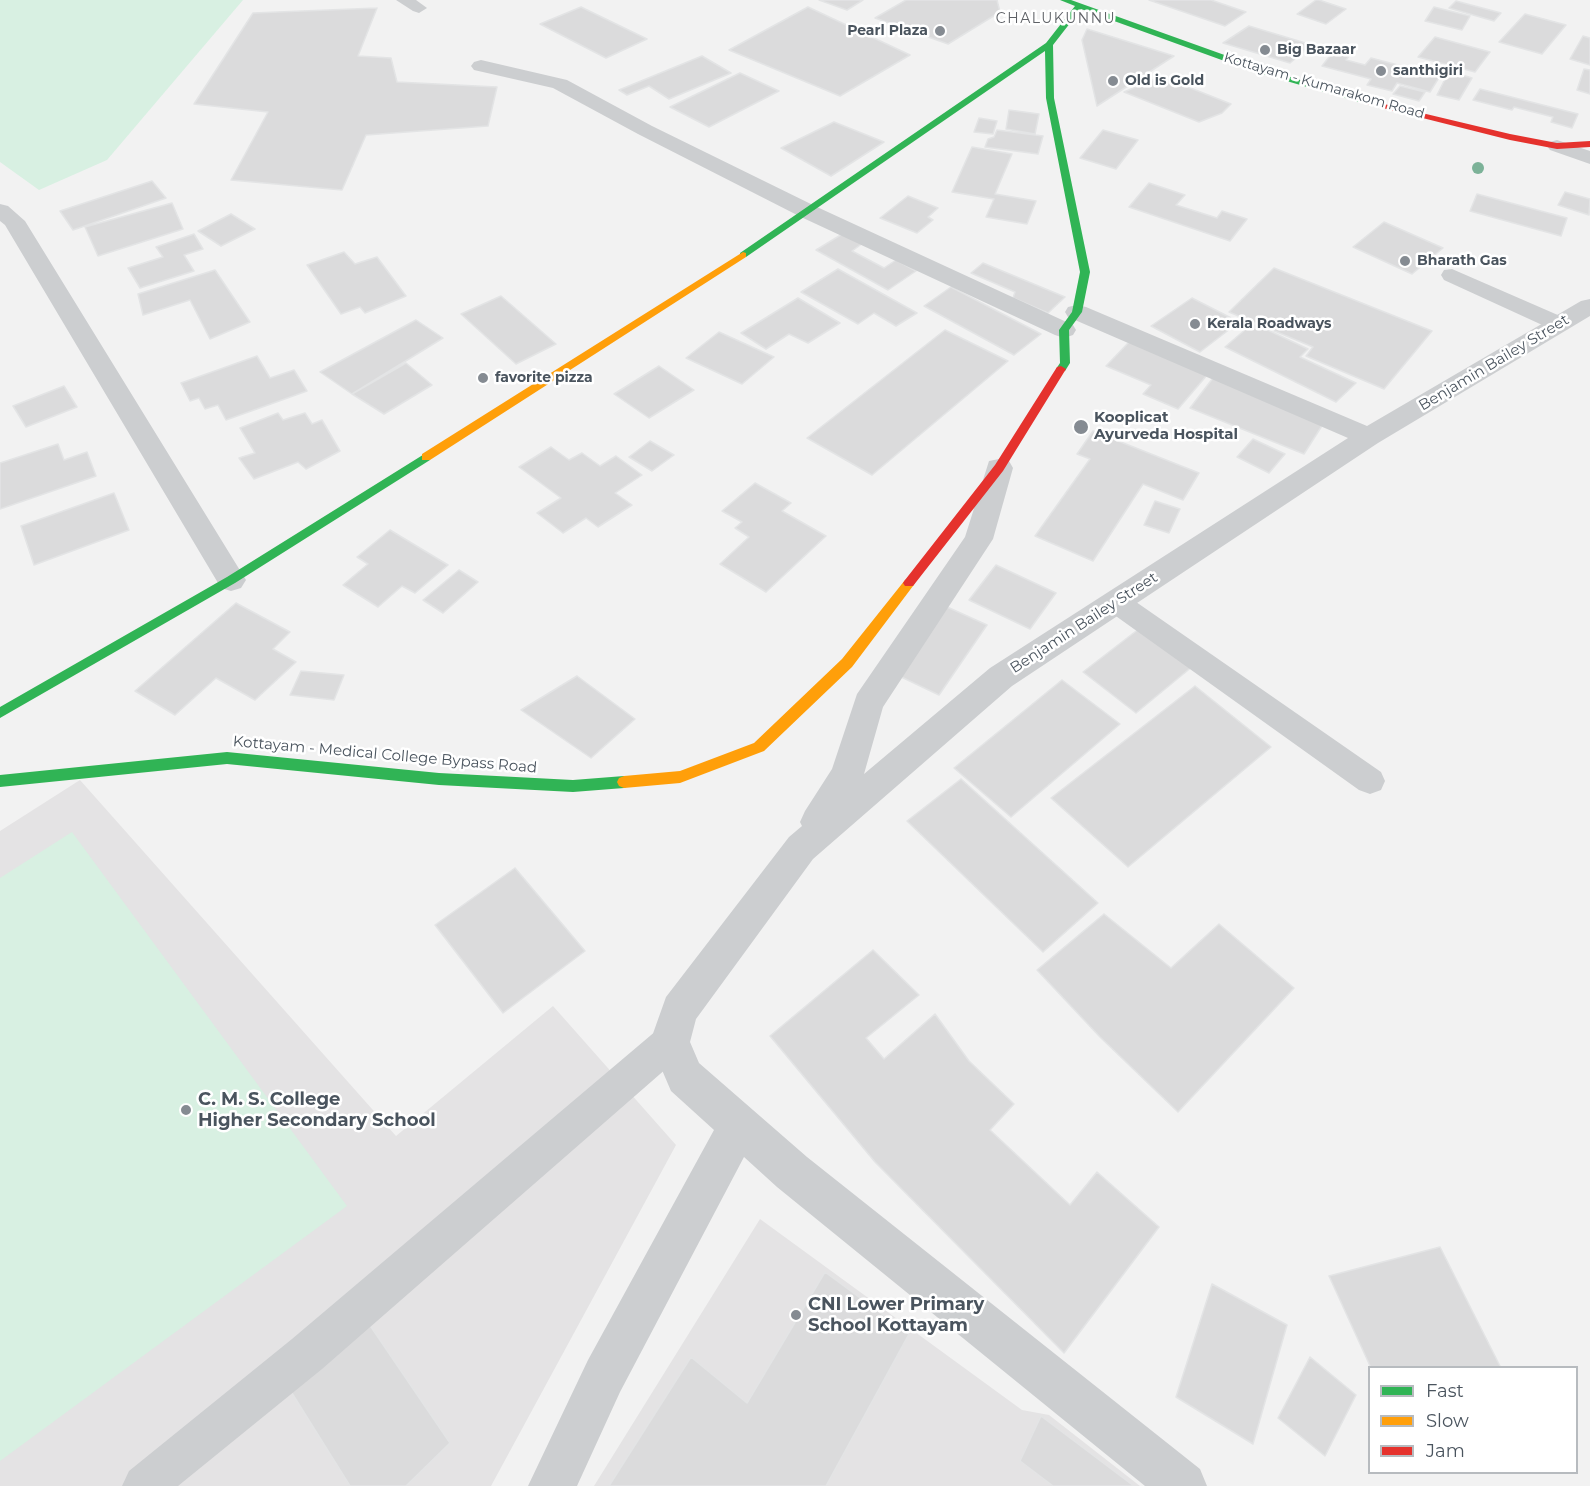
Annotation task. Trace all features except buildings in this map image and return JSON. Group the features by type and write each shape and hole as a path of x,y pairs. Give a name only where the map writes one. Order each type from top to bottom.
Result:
{"main road":[{"path":"0,713 231,580 709,278 809,212 1049,45 1077,2"},
{"name":"Kottayam - Kumarakom Road","path":"1077,2 1255,69 1365,101 1510,138 1557,146 1590,144"},
{"name":"Kottayam - Medical College Bypass Road","path":"0,780 227,758 439,779 573,786 680,777 759,747 847,663 999,468 1065,363 1070,321 1085,272 1050,98 1049,45"}],"street":[{"path":"481,66 560,84 645,130 809,212 1070,321 1369,437"},
{"path":"1557,146 1590,158"},
{"path":"0,211 14,221 231,580"},
{"name":"Benjamin Bailey Street","path":"670,1042 680,1010 801,848 1001,677 1369,437 1590,306"},
{"path":"801,848 847,774 868,703 980,539 999,468"},
{"path":"670,1042 685,1077 792,1172 1183,1486"},
{"path":"552,1486 604,1376 739,1125"}],"lane":[{"path":"1452,275 1559,324"},
{"path":"1116,602 1370,781"},
{"path":"144,1486 307,1354 670,1042"}],"shaded area":[{"name":"C. M. S. College Higher Secondary School","path":"80,780 396,1136 553,1006 676,1145 491,1486 0,1486 0,831"},
{"name":"CNI Lower Primary School Kottayam","path":"760,1219 1022,1410 1049,1415 1140,1486 594,1486"}],"green space":[{"path":"0,0 243,0 107,160 39,190 0,162"},
{"path":"72,832 347,1206 0,1461 0,878"}],"traffic: fast":[{"path":"1064,0 1255,69 1362,100"},
{"path":"743,255 1049,45 1079,6"},
{"path":"1049,45 1050,98 1085,272 1077,312 1064,330 1065,363 1061,369"},
{"path":"0,713 231,580 426,457"},
{"path":"0,781 227,758 439,779 573,786 624,782"}],"traffic: slow":[{"path":"426,457 743,255"},
{"path":"624,782 680,777 759,747 847,663 909,583"}],"traffic: jam":[{"path":"1362,100 1510,137 1557,146 1590,144"},
{"path":"909,583 999,468 1061,369"}],"place":[{"name":"Pearl Plaza","path":"940,31"},
{"name":"Big Bazaar","path":"1265,50"},
{"name":"santhigiri","path":"1381,71"},
{"name":"Old is Gold","path":"1113,81"},
{"name":"Bharath Gas","path":"1405,261"},
{"name":"Kerala Roadways","path":"1195,324"},
{"name":"favorite pizza","path":"483,378"},
{"name":"Kooplicat Ayurveda Hospital","path":"1081,427"},
{"name":"C. M. S. College Higher Secondary School","path":"186,1110"},
{"name":"CNI Lower Primary School Kottayam","path":"796,1315"}],"district":[{"name":"CHALUKUNNU","path":"1056,19"}]}
